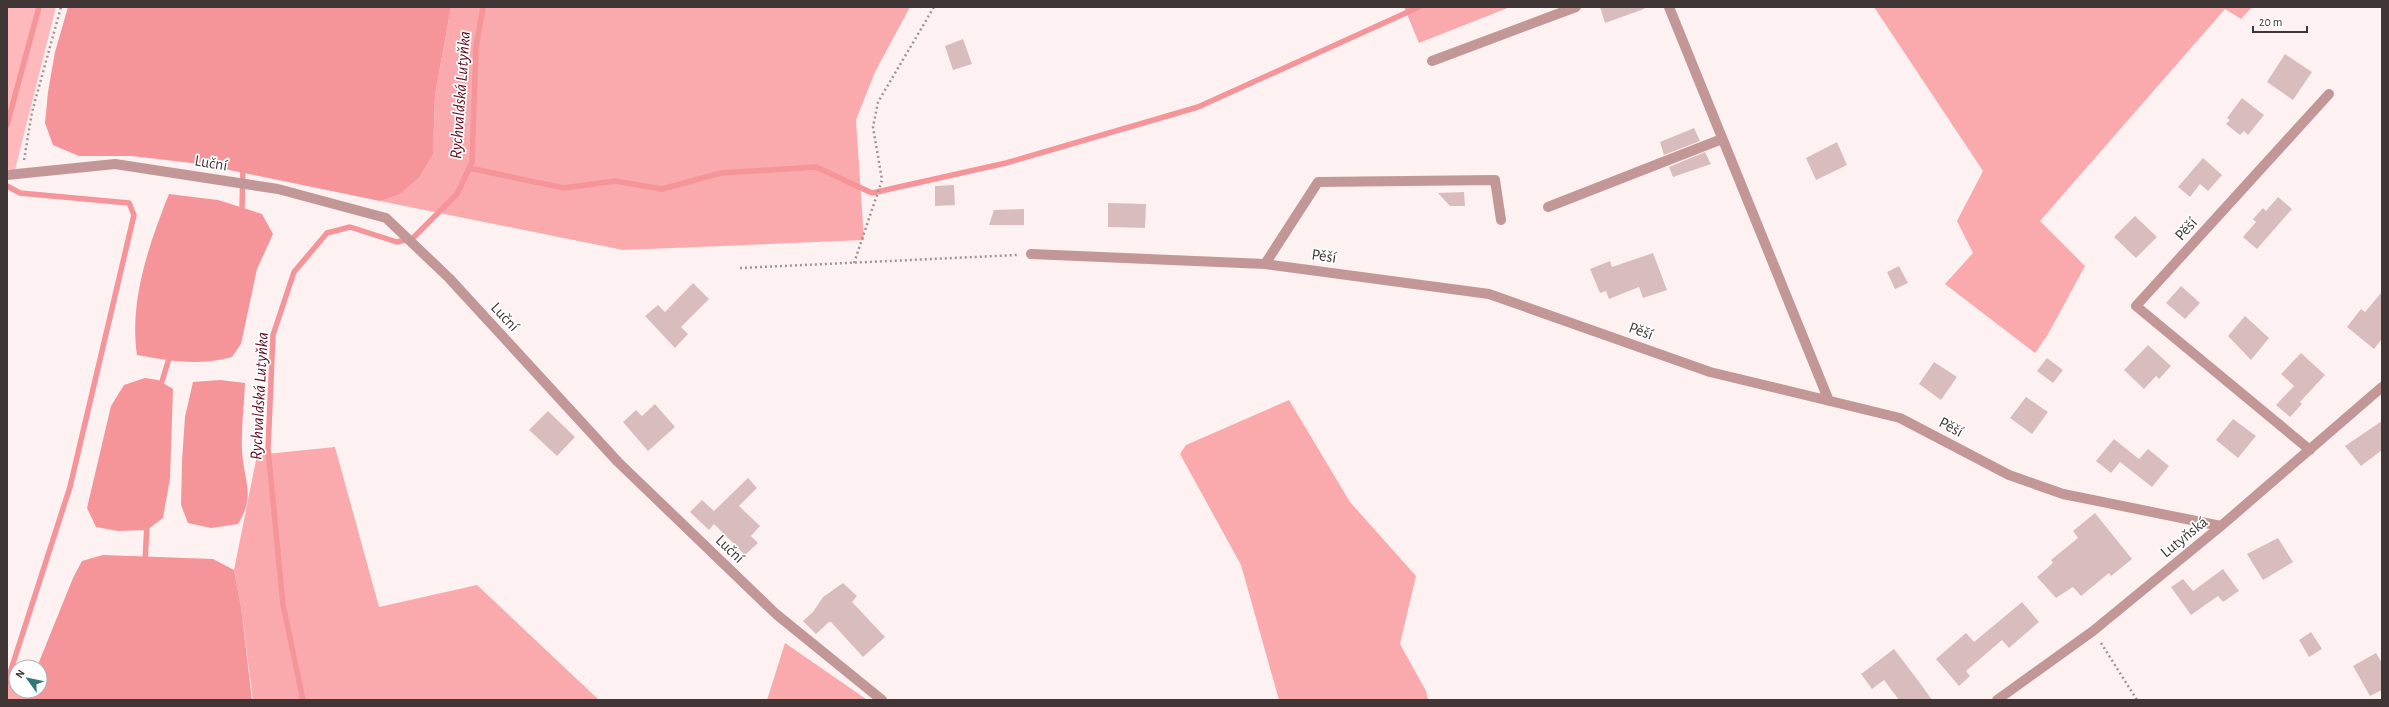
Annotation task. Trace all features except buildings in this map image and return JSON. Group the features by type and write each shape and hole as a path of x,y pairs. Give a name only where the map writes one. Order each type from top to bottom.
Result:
{"street":[{"path":"1432,61 1576,7"},
{"path":"1668,7 1829,401"},
{"name":"Pěší","path":"2310,450 2136,306 2329,94"},
{"path":"1548,207 1722,139"},
{"name":"Luční","path":"7,175 20,175 115,164 278,189 386,218 449,278 618,462 776,614 882,700"},
{"path":"1265,264 1318,182 1495,180 1501,220"},
{"name":"Pěší","path":"1031,254 1265,264 1489,294 1710,372 1900,418 2009,475 2063,494 2221,526"},
{"name":"Lutyňská","path":"1997,700 2093,631 2221,526 2382,387"}],"path":[{"path":"20,175 32,112 62,7"},
{"path":"854,263 882,180 873,127 878,102 934,7"},
{"path":"740,268 1031,254"},
{"path":"2093,631 2136,700"}],"shaded area":[{"path":"7,7 56,7 15,170 7,169"},
{"path":"68,7 451,7 435,95 433,155 419,178 399,195 380,201 200,164 132,156 79,156 53,145 45,123 48,92 55,52"},
{"path":"451,7 910,7 875,72 856,120 864,240 623,250 380,201 399,195 419,178 433,155 435,95"},
{"path":"1404,7 1510,7 1419,43"},
{"path":"1874,7 2252,7 2241,19 2225,9 2040,221 2085,266 2047,336 2035,353 1945,284 1973,253 1957,221 1983,171"},
{"path":"169,194 218,200 262,214 273,234 257,269 241,344 232,357 220,360 184,362 137,355 135,335 136,314 142,273 154,233"},
{"path":"145,378 158,380 173,389 170,478 163,518 147,530 118,531 96,527 87,508 111,406 124,385"},
{"path":"220,380 245,383 242,451 248,496 243,514 238,524 211,528 188,523 181,505 182,461 185,417 193,382"},
{"path":"1289,400 1350,502 1416,576 1400,644 1426,691 1428,700 1279,700 1241,565 1180,454 1186,445"},
{"path":"335,447 379,607 477,585 599,700 253,700 241,607 234,570 257,455"},
{"path":"103,555 213,559 234,570 241,607 252,700 25,700 48,699 48,659 40,659 73,578 82,561"},
{"path":"785,643 866,699 868,700 767,700"},
{"path":"7,684 8,699 25,700 7,700"}],"waterway":[{"path":"7,125 39,7"},
{"name":"Rychvaldská Lutyňka","path":"303,700 283,605 268,449 273,335 294,272 327,233 350,227 397,242 413,238 457,194 472,162 476,47 483,7"},
{"path":"469,168 564,188 615,181 662,189 721,173 816,167 872,193 1006,163 1198,107 1419,7"},
{"path":"239,214 242,208 243,167"},
{"path":"7,186 20,193 129,203 134,215 70,487 7,682"},
{"path":"160,388 170,355"},
{"path":"145,563 147,523"}]}
